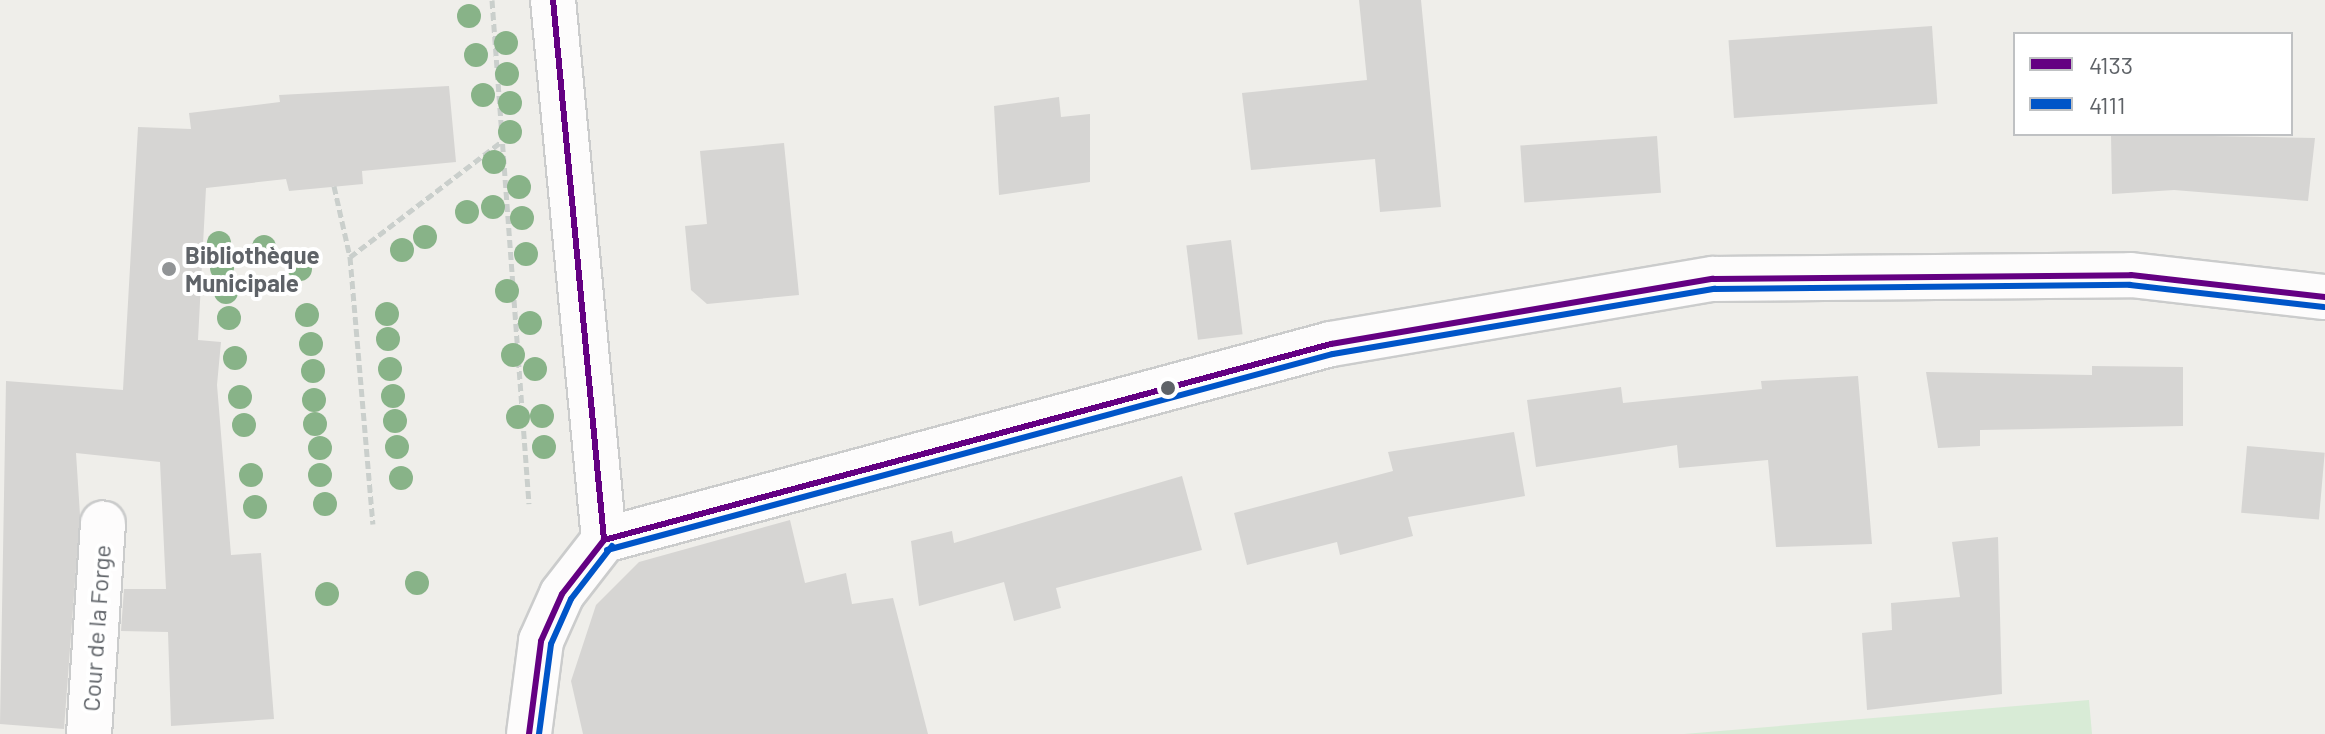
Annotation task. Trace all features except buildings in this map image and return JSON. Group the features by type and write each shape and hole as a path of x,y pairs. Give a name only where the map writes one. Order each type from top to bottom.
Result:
{"street":[{"path":"553,0 604,540"},
{"path":"529,734 541,641 562,594 604,540 1331,344 1713,279 2131,275 2325,297"},
{"name":"Cour de la Forge","path":"89,734 103,523"}],"path":[{"path":"492,0 529,504"},
{"path":"350,257 503,140"},
{"path":"334,186 350,257 373,524"}],"green space":[{"path":"2089,700 2092,734 1684,734"}],"transit line":[{"name":"4133","path":"553,0 604,540"},
{"name":"4133","path":"604,540 1331,344 1713,279 2131,275 2325,297"},
{"name":"4111","path":"607,550 1333,354 1714,289 2130,285 2324,307"},
{"name":"4133","path":"529,734 541,641 562,594 604,540"},
{"name":"4111","path":"539,734 551,644 571,599 612,546"}],"place":[{"name":"Bibliothèque Municipale","path":"169,269"}]}
